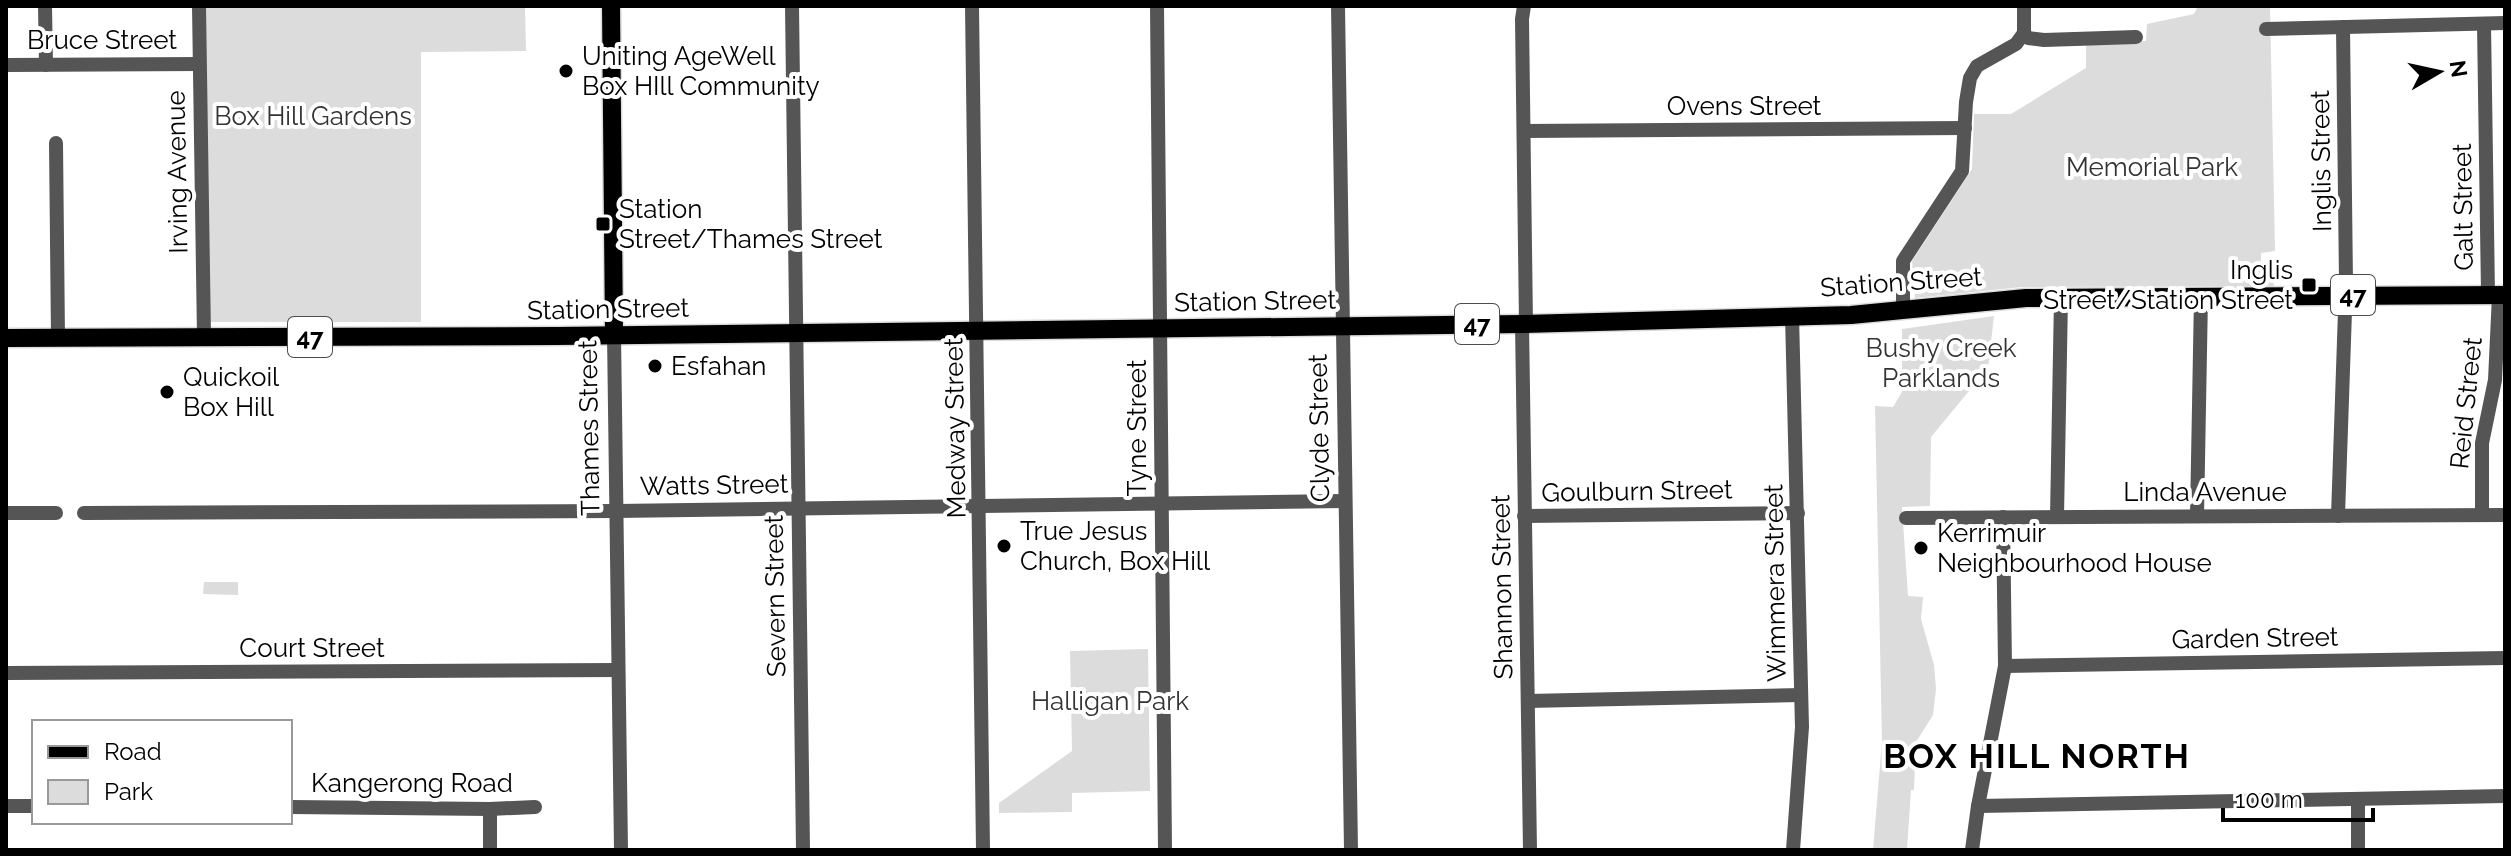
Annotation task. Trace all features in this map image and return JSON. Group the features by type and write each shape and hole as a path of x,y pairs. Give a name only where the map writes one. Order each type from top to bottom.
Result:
{"main road":[{"name":"Thames Street","path":"611,6 614,334"},
{"name":"Station Street","path":"6,338 1524,324 1851,315 2012,299 2497,295"}],"street":[{"path":"45,6 46,65"},
{"name":"Irving Avenue","path":"199,6 204,337"},
{"name":"Severn Street","path":"792,6 803,850"},
{"name":"Medway Street","path":"972,6 983,850"},
{"name":"Tyne Street","path":"1157,6 1165,850"},
{"name":"Clyde Street","path":"1338,6 1351,850"},
{"name":"Shannon Street","path":"1524,6 1524,516 1530,850"},
{"path":"1903,310 1903,261 1962,171 1970,78 1977,66 2016,44 2024,33 2024,6"},
{"path":"2266,29 2505,23"},
{"name":"Galt Street","path":"2484,24 2497,295"},
{"name":"Inglis Street","path":"2338,516 2345,295 2343,27"},
{"path":"2024,33 2028,38 2044,40 2136,37"},
{"name":"Bruce Street","path":"6,65 199,64"},
{"name":"Ovens Street","path":"1524,131 1965,128"},
{"path":"56,143 58,338"},
{"name":"Reid Street","path":"2482,515 2482,443 2495,380 2497,295"},
{"path":"2197,516 2201,296"},
{"path":"2057,517 2061,298"},
{"name":"Wimmera Street","path":"1792,315 1802,727 1793,850"},
{"name":"Thames Street","path":"614,334 621,850"},
{"name":"Watts Street","path":"84,513 616,511 1344,501"},
{"path":"6,513 56,513"},
{"name":"Goulburn Street","path":"1524,516 1798,513"},
{"name":"Linda Avenue","path":"1906,518 2505,515"},
{"path":"1972,850 2005,666 2003,517"},
{"name":"Garden Street","path":"2005,666 2505,658"},
{"name":"Court Street","path":"6,673 618,670"},
{"path":"1528,701 1801,695"},
{"path":"1978,806 2505,796"},
{"path":"2358,801 2358,850"},
{"path":"6,806 32,806"},
{"name":"Kangerong Road","path":"292,807 535,807"},
{"path":"490,809 490,850"}],"green space":[{"name":"Box Hill Gardens","path":"205,6 525,6 526,51 421,52 421,322 210,322"},
{"name":"Memorial Park","path":"2198,6 2270,6 2275,251 2261,253 2261,269 2273,269 2274,286 2022,287 1915,298 1912,261 1972,169 1974,114 2011,114 2086,68 2086,43 2146,41 2147,24 2194,14"},
{"name":"Bushy Creek Parklands","path":"1994,316 1988,368 1931,437 1930,506 1902,507 1908,596 1923,597 1921,619 1934,665 1936,689 1933,715 1916,742 1907,850 1873,850 1882,741 1875,406 1893,407 1902,392 1902,329"},
{"path":"204,582 238,582 238,595 203,594"},
{"name":"Halligan Park","path":"1148,649 1150,791 1072,793 1072,812 999,813 999,803 1072,751 1070,651"}],"place":[{"name":"Uniting AgeWell Box HIll Community","path":"566,71"},
{"name":"Station Street/Thames Street","path":"603,224"},
{"name":"Inglis Street/Station Street","path":"2309,285"},
{"name":"Esfahan","path":"655,366"},
{"name":"Quickoil Box Hill","path":"167,392"},
{"name":"True Jesus Church, Box Hill","path":"1004,546"},
{"name":"Kerrimuir Neighbourhood House","path":"1921,548"}],"district":[{"name":"BOX HILL NORTH","path":"2037,756"}]}
